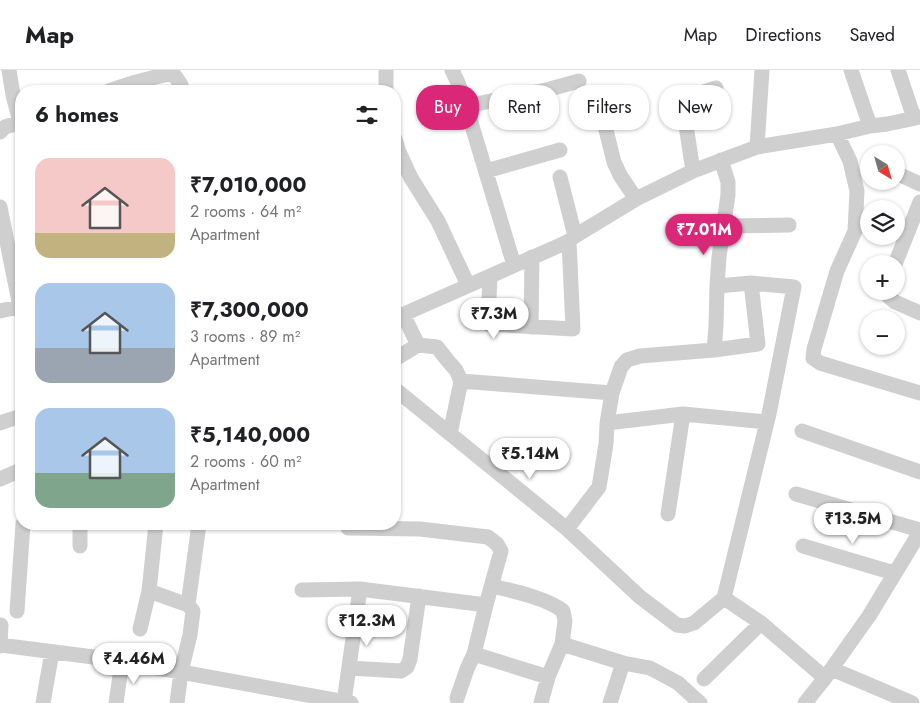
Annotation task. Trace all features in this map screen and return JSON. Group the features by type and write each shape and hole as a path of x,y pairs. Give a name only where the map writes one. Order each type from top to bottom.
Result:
{"street":[{"path":"10,70 12,95 15,104"},
{"path":"386,70 386,85"},
{"path":"452,70 459,85"},
{"path":"757,147 762,70"},
{"path":"851,70 870,126"},
{"path":"401,315 572,238 636,199 693,171 721,160 757,147 918,118 898,70"},
{"path":"126,85 168,74 175,76 181,85"},
{"path":"479,103 546,90 579,81"},
{"path":"1,130 15,124"},
{"path":"473,130 514,265"},
{"path":"606,130 614,162 636,199"},
{"path":"687,130 693,171"},
{"path":"837,134 850,161 857,191 855,231 837,271 814,349 814,358 820,363 920,393"},
{"path":"486,171 560,150"},
{"path":"401,154 411,178 438,221 468,285"},
{"path":"714,350 719,257 728,195 728,182 721,160"},
{"path":"490,276 488,324 573,329 572,238 560,177"},
{"path":"905,178 920,184"},
{"path":"899,255 920,202"},
{"path":"0,207 15,284"},
{"path":"724,226 789,225"},
{"path":"531,327 532,257"},
{"path":"401,394 567,529 640,598 677,625 685,626 694,623 724,598 767,422 794,287 751,283 717,286"},
{"path":"751,283 758,344"},
{"path":"893,300 920,313"},
{"path":"0,311 15,310"},
{"path":"401,319 418,345"},
{"path":"567,529 599,487 612,393 621,367 627,360 640,356 714,350 758,344 782,346"},
{"path":"401,355 418,345 437,348 456,370 462,381 450,434"},
{"path":"462,381 612,393"},
{"path":"607,423 683,414 767,422"},
{"path":"668,514 683,414"},
{"path":"0,423 15,418"},
{"path":"802,431 920,472"},
{"path":"0,479 15,473"},
{"path":"796,494 920,531 869,616 805,703"},
{"path":"401,529 420,529 488,537 497,544 501,551 474,654 457,698"},
{"path":"17,610 23,530"},
{"path":"80,530 80,546"},
{"path":"140,629 149,591 155,530"},
{"path":"188,605 198,530"},
{"path":"803,546 894,573"},
{"path":"492,586 555,605 563,611 565,621 562,644 548,677 541,703"},
{"path":"302,590 360,589 486,605"},
{"path":"1,625 0,646 122,662 181,672 289,698 348,702 349,668 360,589"},
{"path":"149,591 188,605 192,611 190,635 181,672 177,703"},
{"path":"349,668 401,671 407,667 410,659 419,596"},
{"path":"724,598 828,673 912,703"},
{"path":"704,680 761,623"},
{"path":"562,644 623,663 650,668 678,683 700,703"},
{"path":"43,703 52,652"},
{"path":"474,654 548,677"},
{"path":"116,703 122,662"},
{"path":"610,703 623,663"}]}
